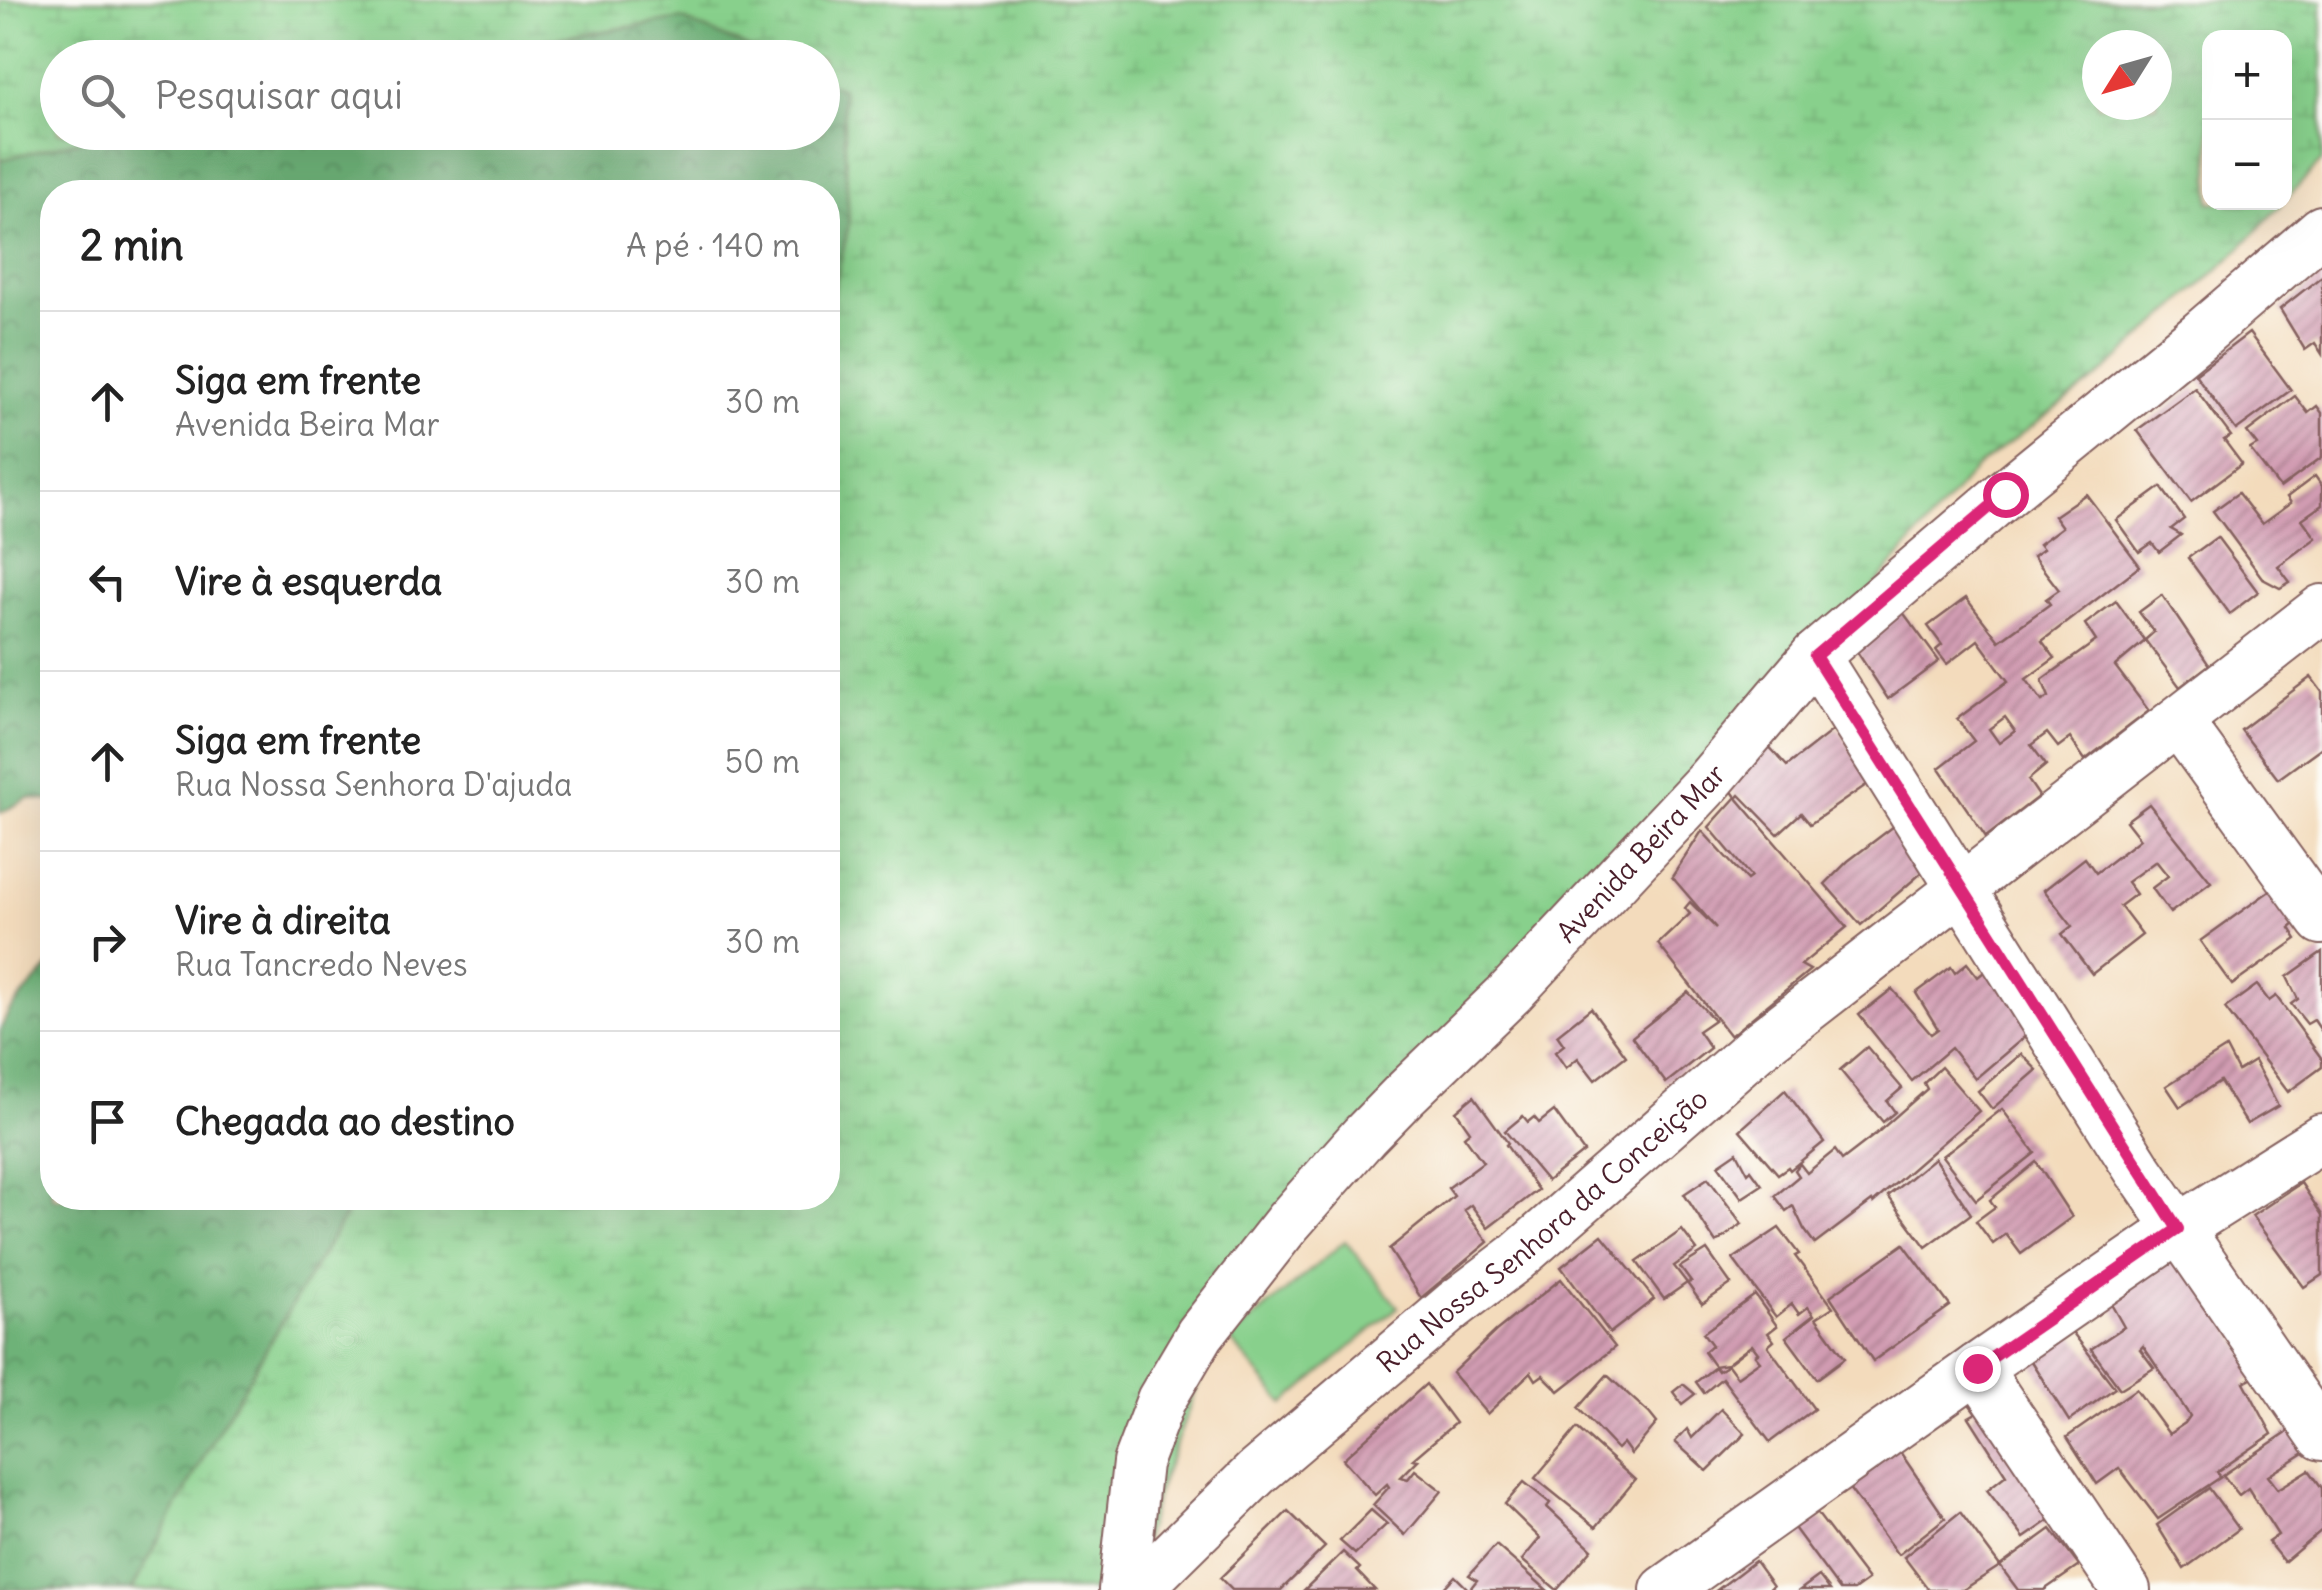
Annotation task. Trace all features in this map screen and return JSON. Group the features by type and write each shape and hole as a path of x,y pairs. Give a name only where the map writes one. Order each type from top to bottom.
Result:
{"street":[{"name":"Avenida Beira Mar","path":"1123,1590 1138,1462 1161,1400 1200,1334 1288,1222 1364,1136 1510,993 1708,782 1815,656 2322,230"},
{"name":"Rua Nossa Senhora da Conceição","path":"1137,1590 1256,1473 1454,1305 1516,1258 1757,1046 2322,609"},
{"path":"1815,656 2178,1229 2322,1436"},
{"path":"2178,721 2322,920"},
{"path":"1665,1590 2178,1229 2322,1138"},
{"path":"1977,1368 2126,1590"}],"green space":[{"path":"0,0 2322,0 2322,161 2292,193 2292,30 2202,30 2202,210 2276,210 2233,256 2096,379 1978,466 1855,608 1238,1278 1157,1494 1130,1590 132,1590 218,1431 348,1210 840,1210 840,263 849,224 840,40 731,40 681,19 544,40 40,40 40,150 0,160"},
{"path":"681,19 731,40 547,40"},
{"path":"840,87 849,224 840,263 840,180 40,180 40,799 29,798 0,813 0,160 40,150 840,150"},
{"path":"40,977 40,1210 348,1210 218,1431 132,1590 0,1590 0,1030 9,1011"},
{"path":"1345,1241 1398,1307 1284,1404 1230,1339"}],"building":[{"path":"2322,276 2322,354 2315,343 2305,350 2280,309"},
{"path":"2249,333 2291,390 2236,430 2195,374"},
{"path":"2195,388 2231,436 2224,440 2242,464 2191,502 2137,430"},
{"path":"2295,396 2308,413 2317,406 2322,413 2322,457 2280,488 2250,449 2257,445 2247,432"},
{"path":"2315,476 2322,486 2322,505 2302,519 2316,538 2278,566 2290,582 2280,588 2263,579 2213,511 2238,493 2262,524 2291,503 2287,497"},
{"path":"2161,487 2184,519 2171,529 2181,535 2159,552 2152,543 2139,552 2116,520"},
{"path":"2086,494 2140,566 2042,641 2055,658 2026,679 2042,701 2049,697 2042,680 2096,641 2085,624 2116,601 2145,641 2115,666 2149,711 2085,760 2070,738 2058,747 2047,733 2031,745 2046,765 2028,780 2039,796 1986,837 1939,768 1974,741 1957,719 2008,681 1978,640 1947,664 1936,650 1942,645 1928,626 1966,598 1999,641 2050,604 2046,599 2059,590 2033,556 2043,549 2039,544 2062,527 2054,516","holes":["2005,717 2015,731 1999,743 1989,729"]},
{"path":"2217,537 2258,592 2229,614 2188,558"},
{"path":"2162,595 2209,665 2180,687 2145,640 2154,632 2139,612"},
{"path":"1894,600 1939,661 1888,699 1846,635"},
{"path":"2311,677 2322,692 2322,747 2278,779 2241,730"},
{"path":"1837,727 1872,781 1810,824 1801,813 1778,834 1740,795 1737,798 1847,927 1801,965 1810,970 1730,1036 1658,944 1690,914 1685,908 1690,902 1716,928 1672,877 1702,831 1747,880 1751,877 1709,827 1736,797 1731,790 1764,741 1787,766"},
{"path":"2149,804 2211,882 2170,913 2152,888 2168,876 2156,861 2127,882 2136,894 2120,906 2142,935 2092,974 2062,934 2072,926 2044,890 2085,858 2096,873 2140,839 2126,821"},
{"path":"1902,820 1933,863 1861,925 1825,884"},
{"path":"2271,890 2296,923 2290,928 2297,939 2232,985 2200,941"},
{"path":"2322,952 2322,1032 2314,1020 2307,1024 2291,1004 2298,999 2287,977"},
{"path":"1967,963 1978,977 1990,967 2035,1028 1975,1079 1951,1048 1912,1081 1859,1015 1892,989 1931,1034 1938,1029 1916,993 1951,967 1955,973"},
{"path":"2257,985 2269,1001 2276,996 2322,1059 2322,1067 2288,1092 2225,1008"},
{"path":"1688,992 1714,1020 1698,1031 1710,1048 1666,1083 1632,1037"},
{"path":"1591,1008 1626,1056 1595,1080 1578,1058 1566,1068 1555,1052 1564,1045 1557,1035"},
{"path":"1867,1047 1902,1088 1887,1101 1895,1112 1883,1122 1840,1070"},
{"path":"2226,1048 2238,1071 2254,1061 2278,1106 2247,1124 2220,1081 2180,1107 2166,1086"},
{"path":"2021,1054 2037,1070 1992,1109 1978,1091"},
{"path":"1941,1067 1979,1111 1873,1203 1815,1244 1793,1206 1786,1211 1775,1196 1799,1176 1795,1170 1800,1164 1807,1173 1835,1150 1842,1160 1877,1133 1927,1089 1924,1083"},
{"path":"1785,1090 1824,1142 1790,1170 1788,1167 1778,1174 1740,1130"},
{"path":"1474,1096 1538,1190 1488,1228 1471,1205 1464,1210 1488,1242 1421,1298 1389,1249 1454,1196 1448,1188 1483,1162 1464,1136 1470,1131 1456,1111"},
{"path":"2002,1109 2035,1153 1976,1200 1942,1156"},
{"path":"1554,1111 1584,1152 1547,1181 1505,1131 1523,1116 1528,1122 1534,1117 1539,1123"},
{"path":"1737,1152 1748,1173 1751,1170 1762,1185 1742,1198 1718,1165"},
{"path":"1934,1158 1971,1214 1926,1247 1888,1196"},
{"path":"2036,1162 2072,1217 2021,1254 2006,1234 1993,1244 1976,1221 1995,1207 1990,1200"},
{"path":"1708,1178 1742,1224 1716,1243 1684,1194"},
{"path":"2301,1183 2322,1215 2322,1275 2304,1287 2252,1216"},
{"path":"1779,1228 1833,1307 1816,1318 1845,1358 1817,1379 1786,1337 1814,1315 1808,1307 1799,1314 1792,1304 1776,1317 1733,1259"},
{"path":"1682,1230 1697,1250 1674,1266 1687,1283 1664,1299 1637,1262"},
{"path":"1602,1235 1654,1299 1610,1333 1561,1267"},
{"path":"1904,1244 1950,1306 1873,1361 1830,1296"},
{"path":"2183,1247 2258,1374 2244,1382 2272,1434 2217,1472 2221,1477 2158,1519 2119,1468 2097,1484 2067,1437 2136,1389 2169,1434 2190,1416 2143,1346 2140,1349 2154,1368 2120,1389 2091,1349 2124,1327 2107,1297"},
{"path":"1707,1250 1731,1284 1702,1304 1680,1267"},
{"path":"1561,1279 1615,1347 1559,1391 1543,1375 1536,1380 1531,1372 1487,1414 1452,1373 1496,1331"},
{"path":"1755,1295 1777,1326 1768,1333 1774,1341 1768,1346 1814,1409 1770,1442 1722,1378 1704,1393 1696,1382 1715,1367 1718,1371 1728,1365 1737,1377 1760,1361 1752,1345 1727,1364 1714,1366 1704,1352 1712,1345 1703,1333"},
{"path":"2070,1329 2115,1388 2069,1421 2029,1358"},
{"path":"1607,1375 1657,1423 1631,1454 1623,1443 1617,1449 1578,1408"},
{"path":"1426,1384 1455,1423 1413,1459 1418,1460 1401,1477 1408,1479 1415,1470 1442,1491 1405,1535 1373,1505 1389,1487 1387,1484 1375,1495 1343,1459"},
{"path":"1683,1384 1695,1394 1682,1404 1673,1392"},
{"path":"1985,1394 2063,1511 2024,1538 1987,1490 2006,1475 1969,1417 1976,1413 1970,1405"},
{"path":"1721,1409 1745,1434 1707,1471 1675,1442 1687,1429 1692,1438"},
{"path":"2296,1426 2312,1448 2268,1476 2278,1489 2309,1470 2322,1488 2322,1530 2284,1562 2268,1542 2278,1535 2248,1488 2239,1495 2223,1475"},
{"path":"1577,1428 1635,1480 1596,1527 1535,1478"},
{"path":"1896,1446 1945,1518 1898,1555 1846,1484"},
{"path":"1524,1482 1550,1503 1547,1507 1592,1549 1557,1590 1522,1560 1540,1538 1505,1504"},
{"path":"2209,1488 2239,1529 2184,1569 2157,1525"},
{"path":"1814,1509 1868,1580 1854,1590 1840,1590 1792,1525"},
{"path":"1371,1510 1387,1524 1355,1554 1340,1541"},
{"path":"1288,1511 1325,1547 1281,1590 1232,1590 1220,1578"},
{"path":"1960,1512 2000,1566 1963,1590 1929,1590 1904,1557"},
{"path":"2051,1529 2079,1566 2044,1590 2018,1590 2000,1566"},
{"path":"1496,1545 1547,1590 1469,1590 1477,1580 1469,1575"},
{"path":"1343,1552 1375,1590 1304,1590"},
{"path":"1755,1561 1773,1586 1768,1590 1717,1590"},
{"path":"1455,1576 1469,1590 1442,1590"},
{"path":"1819,1576 1830,1590 1800,1590"}],"route":[{"path":"1977,1368 2178,1229 1815,656 2005,494"}]}
